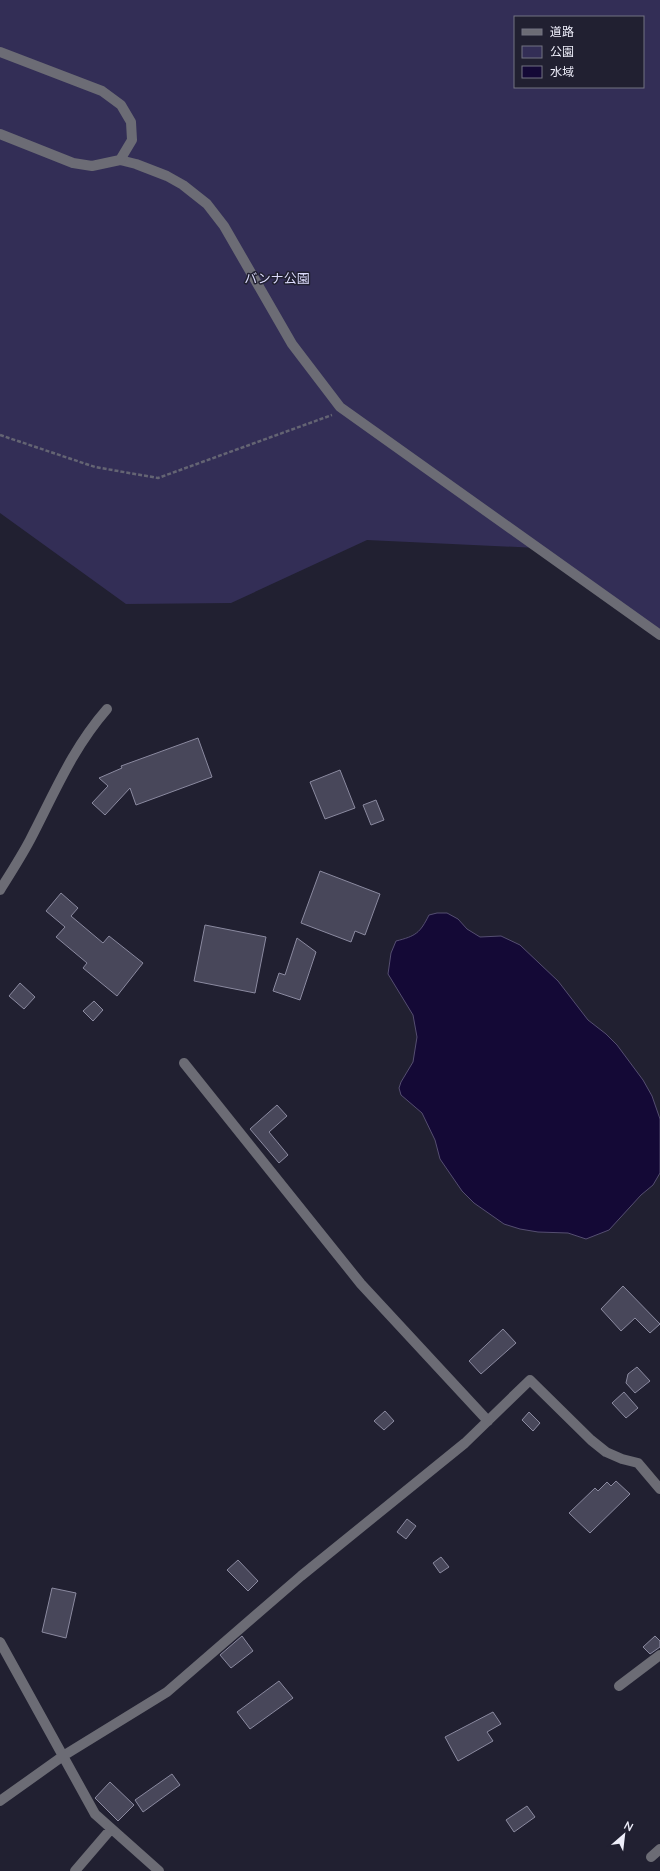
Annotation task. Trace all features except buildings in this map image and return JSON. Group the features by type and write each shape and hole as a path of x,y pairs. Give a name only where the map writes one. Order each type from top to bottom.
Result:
{"street":[{"path":"0,52 102,91 121,105 131,122 132,140 120,160"},
{"path":"0,134 73,163 92,166 120,160 136,164 183,185 207,204 224,226 292,344 340,408 660,635"},
{"path":"0,890 28,843 61,775 88,730 107,709"},
{"path":"184,1064 361,1284 488,1421"},
{"path":"0,1801 63,1756 167,1692 301,1576 464,1443 530,1380 591,1440 606,1452 622,1459 638,1463 660,1489"},
{"path":"0,1642 95,1814 159,1871"},
{"path":"619,1686 660,1655"},
{"path":"75,1871 111,1829"},
{"path":"651,1857 660,1849"}],"path":[{"path":"0,434 95,467 158,478 344,410"}],"green space":[{"name":"バンナ公園","path":"0,0 660,0 660,635 538,548 367,540 231,603 126,604 0,513"}],"water":[{"path":"447,913 458,919 467,929 480,937 501,936 520,945 558,981 588,1020 617,1045 643,1080 652,1096 660,1119 660,1173 653,1185 641,1195 609,1230 586,1239 568,1233 538,1232 520,1229 504,1224 474,1203 462,1191 440,1159 435,1140 422,1113 401,1095 399,1088 413,1062 417,1037 413,1015 388,974 391,953 396,941 417,933 429,915"}]}
